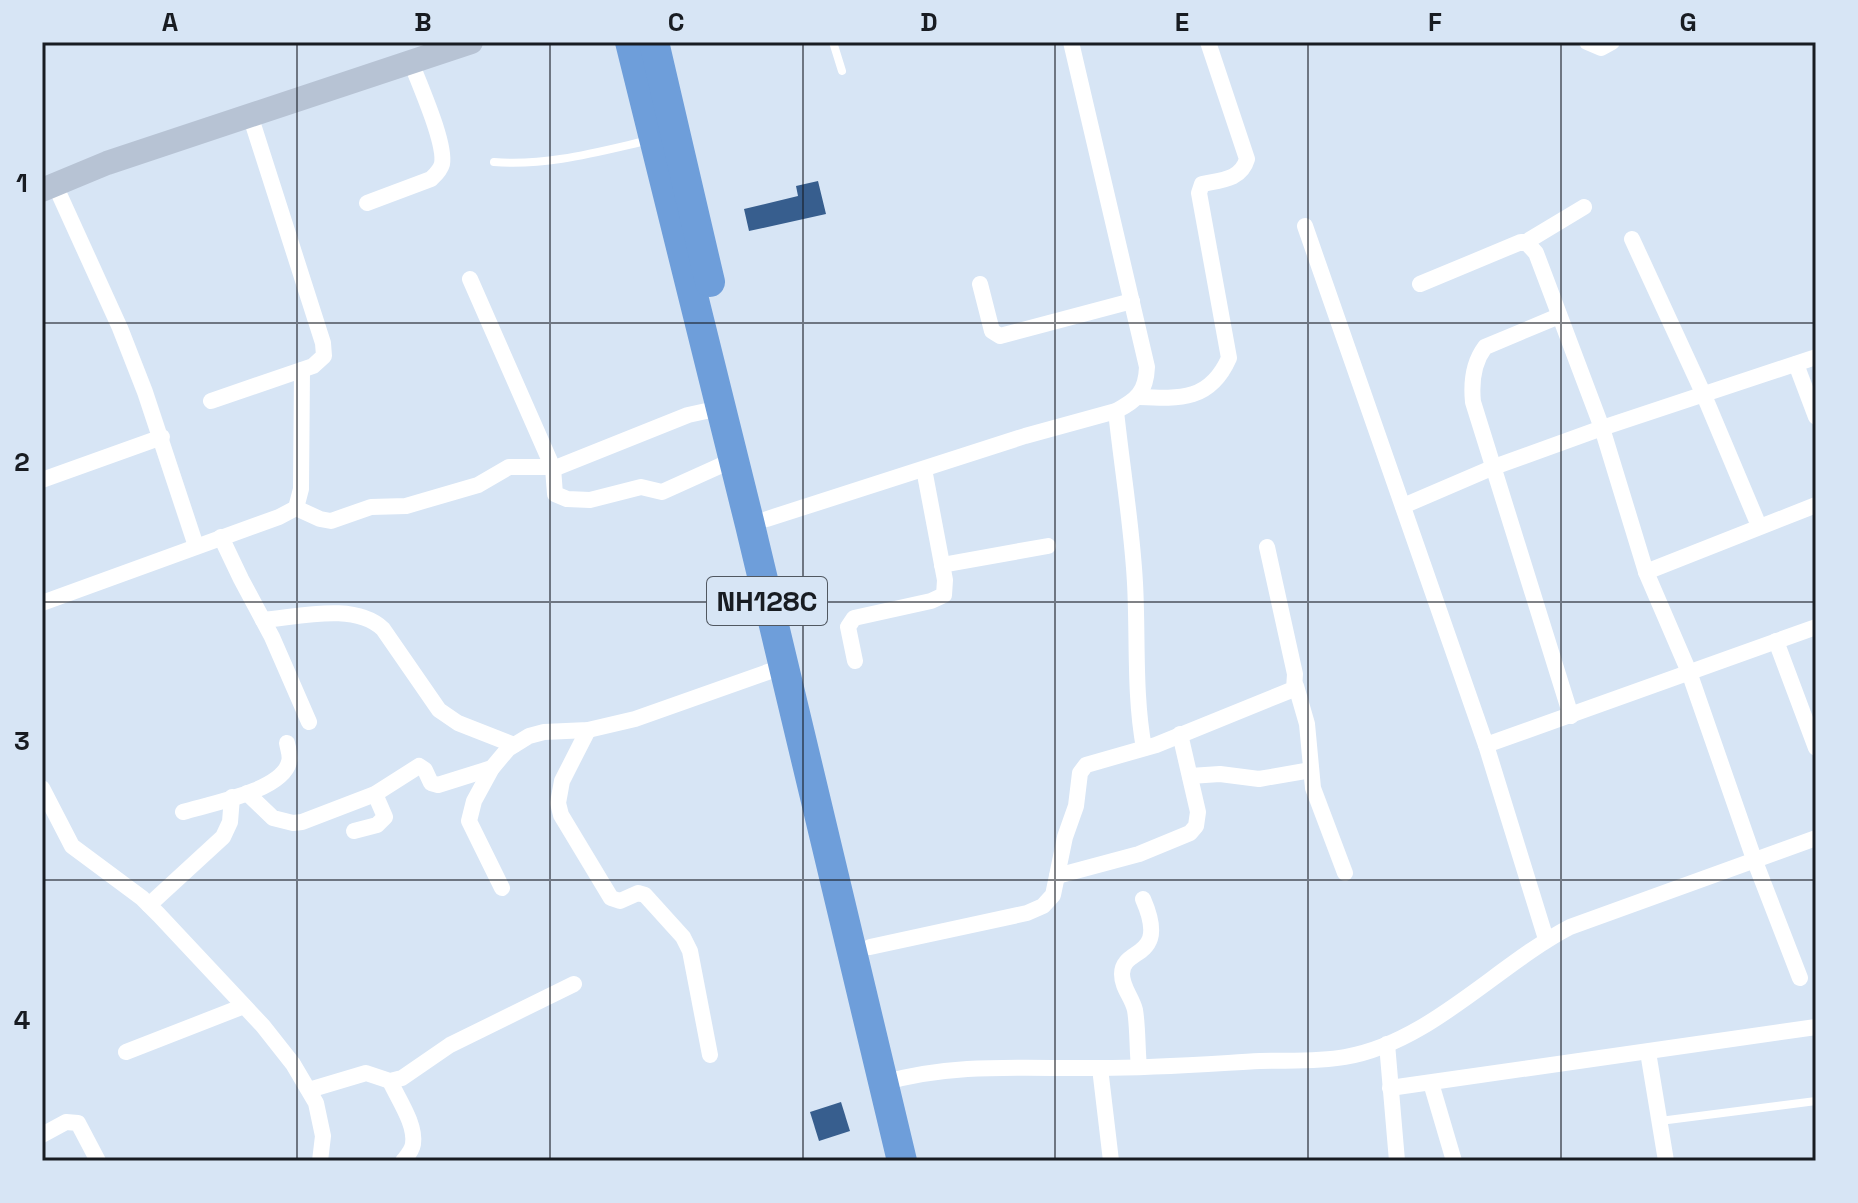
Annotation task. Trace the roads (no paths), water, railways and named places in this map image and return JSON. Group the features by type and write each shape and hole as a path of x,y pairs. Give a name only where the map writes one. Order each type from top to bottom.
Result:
{"highway":[{"name":"NH128C","path":"630,42 782,667 893,1080 921,1161"},
{"name":"NH128C","path":"654,42 870,947 893,1080 902,1161"}],"street":[{"path":"196,546 162,437 120,328 48,187 107,163 471,42"},
{"path":"767,519 1025,436 1116,411 1144,390 1147,367 1071,42"},
{"path":"1138,397 1183,398 1194,394 1216,380 1229,358 1199,193 1202,184 1239,175 1247,159 1208,42"},
{"path":"1587,42 1596,48 1612,42"},
{"path":"367,203 431,179 442,164 440,141 411,62"},
{"path":"211,401 302,370 319,361 325,350 250,115"},
{"path":"1420,284 1526,242 1584,207"},
{"path":"1305,226 1486,745 1546,939"},
{"path":"1632,239 1703,393 1759,526"},
{"path":"1526,242 1536,253 1602,428 1646,572 1689,672 1754,859 1800,978"},
{"path":"470,279 553,468 555,494 567,499 590,500 641,487 662,492 733,460"},
{"path":"980,284 992,331 1000,336 1132,301"},
{"path":"1559,316 1485,347 1479,356 1472,385 1473,402 1571,716"},
{"path":"1403,506 1494,467 1602,428 1816,357"},
{"path":"1796,364 1816,417"},
{"path":"42,603 285,515 296,508 301,489 302,370"},
{"path":"296,508 331,521 371,507 406,506 478,485 509,467 553,468 688,415 720,408"},
{"path":"1116,411 1135,579 1139,681 1137,709 1144,748"},
{"path":"42,480 162,437"},
{"path":"855,661 848,627 854,618 940,598 945,591 924,469"},
{"path":"1646,572 1816,505"},
{"path":"221,537 309,722"},
{"path":"942,565 1048,546"},
{"path":"1267,547 1307,724 1317,800 1345,873"},
{"path":"263,620 340,614 366,616 383,629 439,710 448,718 514,745"},
{"path":"1486,745 1816,627"},
{"path":"1776,641 1816,748"},
{"path":"502,888 469,821 474,801 492,768 514,745 544,732 588,730 666,710 782,667"},
{"path":"870,947 1037,909 1049,902 1076,806 1081,769 1092,761 1144,748 1291,692 1296,686"},
{"path":"588,730 559,792 561,815 611,898 620,901 641,893 683,937 693,961 710,1055"},
{"path":"1057,876 1139,854 1190,833 1196,826 1198,812 1180,734"},
{"path":"183,812 271,784 287,768 290,760 287,743"},
{"path":"240,795 273,818 293,823 375,794 419,766 425,770 431,783 438,785 492,768"},
{"path":"1190,776 1235,775 1259,779 1311,770"},
{"path":"42,788 72,846 149,905 244,1006 293,1064 316,1103 323,1136 320,1161"},
{"path":"354,831 377,825 385,817 375,794"},
{"path":"149,905 223,837 240,795"},
{"path":"893,1080 940,1071 1008,1066 1139,1067 1345,1057 1387,1044 1424,1025 1546,939 1570,927 1816,838"},
{"path":"1139,1067 1135,1010 1123,984 1122,972 1124,966 1143,950 1153,932 1152,920 1143,899"},
{"path":"309,1090 366,1073 390,1081 410,1074 450,1045 574,984"},
{"path":"126,1052 244,1006"},
{"path":"1390,1088 1816,1027"},
{"path":"1387,1044 1397,1161"},
{"path":"1648,1052 1666,1161"},
{"path":"1100,1068 1111,1161"},
{"path":"390,1081 411,1126 413,1138 410,1152 403,1161"},
{"path":"1431,1083 1454,1161"},
{"path":"42,1135 66,1122 78,1123 98,1161"}],"lane":[{"path":"833,42 842,71"},
{"path":"494,162 553,162 655,139"},
{"path":"1659,1121 1816,1101"}]}
